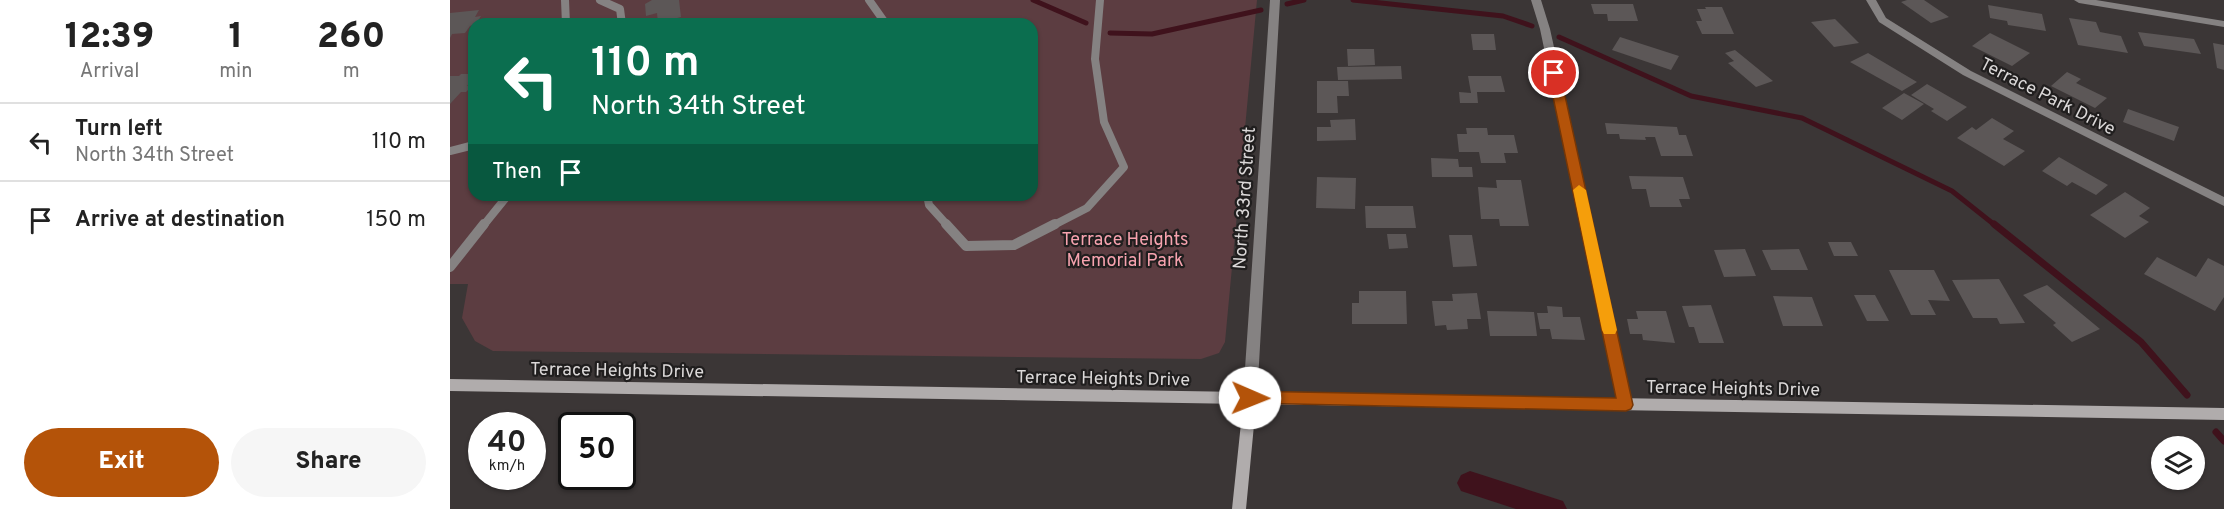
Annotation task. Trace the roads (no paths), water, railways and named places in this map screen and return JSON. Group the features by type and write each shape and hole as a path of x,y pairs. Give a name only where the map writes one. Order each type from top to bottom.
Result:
{"main road":[{"name":"Terrace Heights Drive","path":"450,385 2224,414"},
{"path":"1239,509 1250,398"}],"street":[{"name":"North 33rd Street","path":"1250,398 1275,0"},
{"path":"1536,0 1545,29 1626,405"},
{"name":"Terrace Park Drive","path":"1871,0 1882,20 1967,73 2224,202"},
{"path":"2079,0 2224,24"}],"lane":[{"path":"565,0 566,18"},
{"path":"600,0 620,9 623,18"},
{"path":"869,0 882,18"},
{"path":"928,201 929,205 966,246 1014,245 1087,208 1124,168 1104,122 1095,59 1100,0"},
{"path":"450,151 468,146"},
{"path":"450,267 503,201"}],"waterway":[{"path":"1033,0 1086,23"},
{"path":"1287,4 1304,0"},
{"path":"1353,0 1503,16 1532,26"},
{"path":"1110,33 1152,34 1261,10"},
{"path":"1559,37 1691,96 1802,118 1952,191 1996,226"},
{"path":"1994,224 2141,342 2187,395"},
{"path":"2216,432 2224,441"},
{"path":"1470,483 1554,509"}],"park label":[{"name":"Terrace Heights Memorial Park","path":"1125,249"}]}
